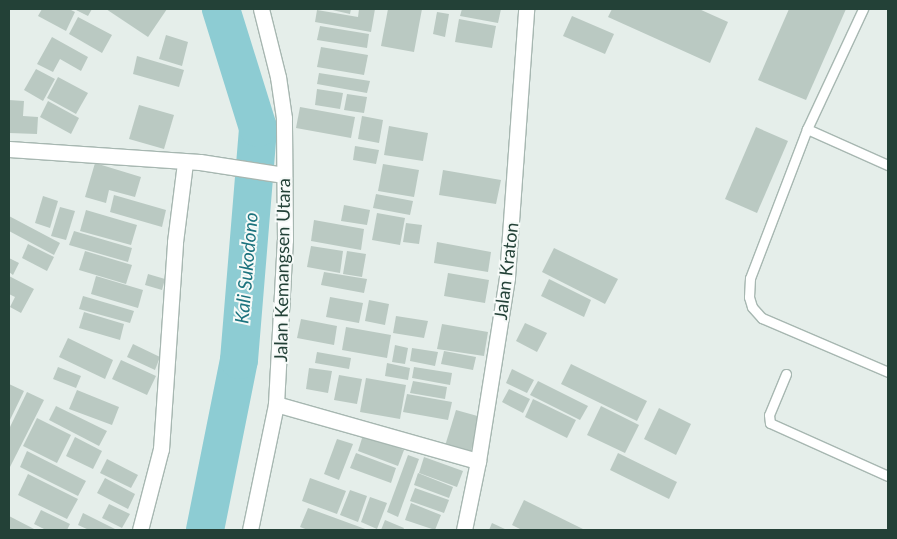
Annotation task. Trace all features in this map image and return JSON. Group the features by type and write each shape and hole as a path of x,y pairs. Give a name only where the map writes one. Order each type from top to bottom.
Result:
{"street":[{"name":"Jalan Kemangsen Utara","path":"250,530 276,404 285,240 284,175 286,143 278,77 261,9"},
{"name":"Jalan Kraton","path":"464,530 478,461 507,277 526,9"},
{"path":"9,150 192,162 284,175"},
{"path":"140,530 161,449 175,242 192,162"},
{"path":"276,404 478,461"}],"lane":[{"path":"863,9 807,129 750,278 752,307 762,318 888,372"},
{"path":"807,129 888,165"},
{"path":"786,374 769,415 770,423 888,476"}],"building":[{"path":"42,9 69,9 75,12 66,31 38,16"},
{"path":"74,9 92,9 88,16"},
{"path":"106,9 167,9 148,37"},
{"path":"328,9 351,9 350,14"},
{"path":"359,9 375,9 371,32 315,22 317,10 358,17"},
{"path":"388,9 422,9 414,52 381,46"},
{"path":"462,9 501,9 498,23 460,16"},
{"path":"612,9 699,9 728,22 710,63 608,17"},
{"path":"789,9 846,9 806,100 758,80"},
{"path":"437,12 449,14 445,37 433,34"},
{"path":"572,16 614,34 605,54 563,36"},
{"path":"78,17 112,35 102,53 69,34"},
{"path":"459,19 496,26 492,48 455,42"},
{"path":"320,26 369,34 367,48 317,40"},
{"path":"166,35 188,42 182,66 159,59"},
{"path":"52,37 88,57 81,71 60,59 53,72 37,64"},
{"path":"321,47 368,55 364,75 317,67"},
{"path":"137,56 184,70 179,87 133,74"},
{"path":"36,69 55,79 43,101 24,90"},
{"path":"319,73 370,81 367,93 317,84"},
{"path":"58,77 88,93 76,114 47,98"},
{"path":"317,89 343,93 340,109 315,105"},
{"path":"347,94 367,97 364,113 344,110"},
{"path":"9,100 24,101 23,116 38,117 37,134 9,133"},
{"path":"48,101 79,118 71,134 40,117"},
{"path":"139,105 174,115 164,149 129,139"},
{"path":"300,107 355,117 351,138 296,128"},
{"path":"362,116 383,120 379,143 358,139"},
{"path":"389,126 428,133 423,161 384,155"},
{"path":"756,127 788,141 757,213 725,199"},
{"path":"355,146 379,150 376,164 353,160"},
{"path":"95,163 141,177 135,197 109,190 106,203 85,197"},
{"path":"383,164 419,170 414,197 378,191"},
{"path":"443,170 501,180 496,204 439,195"},
{"path":"376,194 413,201 410,215 373,208"},
{"path":"114,195 166,210 162,227 110,212"},
{"path":"43,196 58,201 50,228 35,223"},
{"path":"344,205 370,210 367,225 341,221"},
{"path":"60,207 75,211 66,240 51,236"},
{"path":"86,210 137,225 131,245 80,231"},
{"path":"377,213 405,218 400,245 372,240"},
{"path":"9,216 60,243 54,255 9,231"},
{"path":"314,220 364,229 361,250 311,241"},
{"path":"406,223 422,225 419,244 403,242"},
{"path":"74,231 132,248 128,262 69,245"},
{"path":"437,242 491,252 488,272 434,263"},
{"path":"28,244 54,257 47,271 22,258"},
{"path":"311,246 343,251 340,273 307,267"},
{"path":"554,248 618,279 605,304 542,272"},
{"path":"85,251 132,265 126,284 79,270"},
{"path":"347,251 366,254 362,277 343,274"},
{"path":"9,258 19,263 13,275 9,272"},
{"path":"324,272 367,279 364,293 321,285"},
{"path":"448,273 489,280 485,303 444,296"},
{"path":"148,274 165,279 162,290 145,285"},
{"path":"9,276 34,289 21,313 10,307 15,297 9,294"},
{"path":"96,276 143,290 138,308 91,294"},
{"path":"549,279 591,300 584,317 541,296"},
{"path":"83,296 134,311 130,323 79,309"},
{"path":"330,297 363,303 359,323 326,317"},
{"path":"369,300 389,304 385,325 365,321"},
{"path":"84,312 124,324 120,340 79,328"},
{"path":"396,316 428,321 424,338 393,333"},
{"path":"301,319 337,326 334,345 297,338"},
{"path":"525,323 547,333 537,352 516,341"},
{"path":"442,324 488,332 484,356 437,349"},
{"path":"346,327 391,335 387,358 342,350"},
{"path":"68,338 113,360 105,379 59,357"},
{"path":"133,344 160,357 155,370 127,357"},
{"path":"395,345 408,348 405,364 392,362"},
{"path":"412,348 438,352 435,366 410,361"},
{"path":"444,351 476,357 473,370 441,364"},
{"path":"317,352 351,358 349,369 315,363"},
{"path":"121,360 156,376 147,395 112,379"},
{"path":"387,363 410,368 408,380 385,376"},
{"path":"571,364 647,401 637,421 561,384"},
{"path":"58,367 81,376 76,388 53,379"},
{"path":"414,367 452,373 450,385 412,378"},
{"path":"309,368 332,371 328,393 306,389"},
{"path":"512,369 534,380 527,393 506,383"},
{"path":"339,375 362,379 357,404 334,400"},
{"path":"366,378 406,385 400,419 360,412"},
{"path":"413,381 447,387 445,399 410,393"},
{"path":"538,381 588,406 580,420 530,395"},
{"path":"9,384 24,391 9,422"},
{"path":"509,389 530,399 523,413 502,402"},
{"path":"77,390 119,407 112,425 69,409"},
{"path":"27,392 44,400 10,467 9,429"},
{"path":"407,394 452,402 448,420 403,412"},
{"path":"533,399 576,420 567,438 525,417"},
{"path":"56,406 107,431 99,446 49,420"},
{"path":"601,406 639,425 625,453 587,435"},
{"path":"659,408 691,424 676,455 644,439"},
{"path":"456,410 481,417 470,454 445,446"},
{"path":"37,418 71,435 57,463 23,446"},
{"path":"363,435 404,450 398,466 358,451"},
{"path":"75,437 102,451 93,469 66,456"},
{"path":"337,439 353,444 339,480 324,474"},
{"path":"27,451 86,481 78,496 20,467"},
{"path":"356,453 396,468 391,483 350,468"},
{"path":"618,453 677,482 669,499 610,470"},
{"path":"408,455 419,459 398,517 387,512"},
{"path":"424,457 463,471 457,487 419,473"},
{"path":"107,459 138,475 131,488 100,473"},
{"path":"418,473 453,487 449,498 414,485"},
{"path":"28,474 78,499 67,519 18,495"},
{"path":"105,478 135,494 128,509 97,493"},
{"path":"310,478 346,491 337,514 302,501"},
{"path":"415,488 449,500 444,513 410,501"},
{"path":"350,490 367,496 358,522 340,515"},
{"path":"370,497 387,503 377,529 361,522"},
{"path":"524,500 585,530 522,530 512,525"},
{"path":"411,503 441,515 435,530 405,520"},
{"path":"109,504 130,514 122,528 102,518"},
{"path":"308,508 368,530 308,530 300,527"},
{"path":"41,510 70,524 67,530 46,530 34,524"},
{"path":"83,513 117,530 89,530 78,525"},
{"path":"9,516 36,530 9,530"},
{"path":"385,520 404,528 403,530 381,530"},
{"path":"492,523 507,530 489,530"}],"waterway":[{"name":"Kali Sukodono","path":"205,530 239,360 258,128 221,9"}]}
